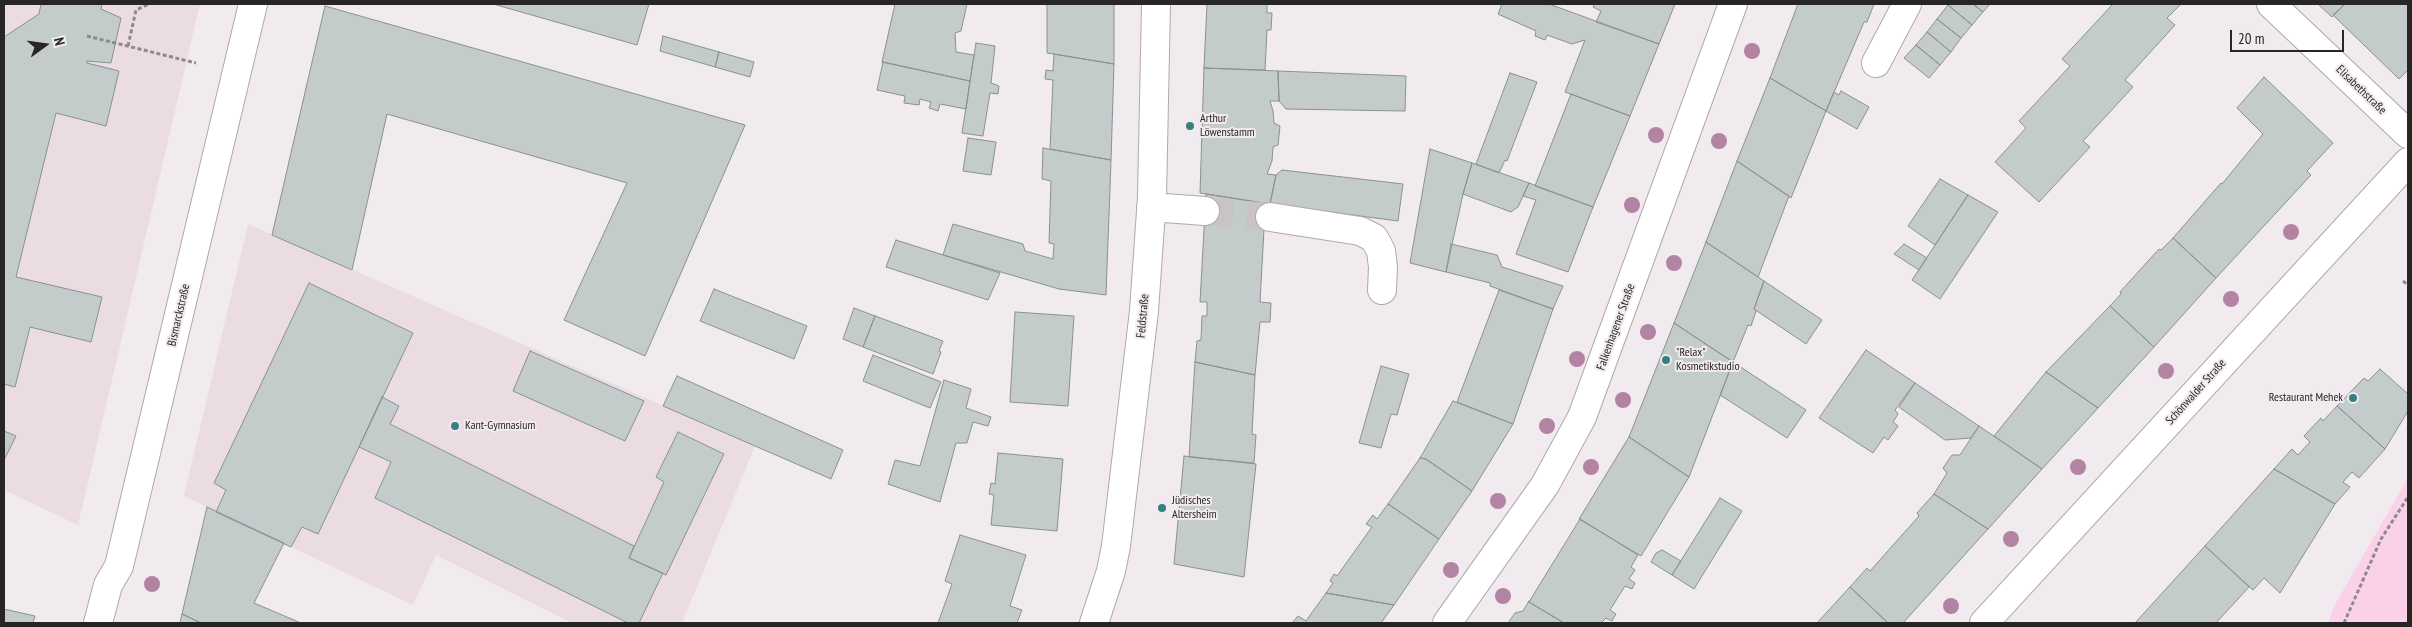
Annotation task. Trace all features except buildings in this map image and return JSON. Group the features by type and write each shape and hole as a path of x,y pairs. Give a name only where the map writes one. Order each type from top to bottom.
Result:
{"street":[{"name":"Bismarckstraße","path":"98,623 108,585 119,566 253,4"},
{"name":"Feldstraße","path":"1094,623 1111,571 1116,546 1144,311 1151,207 1156,4"},
{"name":"Falkenhagener Straße","path":"1447,623 1545,485 1582,418 1733,4"},
{"path":"1876,63 1907,4"},
{"name":"Elisabethstraße","path":"2271,4 2408,134"},
{"name":"Schönwalder Straße","path":"1984,623 2408,162"},
{"path":"1151,207 1205,211"},
{"path":"1270,217 1360,231 1374,238 1381,252 1383,267 1382,290"}],"path":[{"path":"128,46 136,10 150,4"},
{"path":"87,36 196,63"},
{"path":"2402,281 2408,286"},
{"path":"2344,623 2381,539 2408,497"}],"shaded area":[{"path":"4,4 200,4 78,525 4,490"},
{"name":"Kant-Gymnasium","path":"248,224 755,446 682,623 572,623 436,555 413,605 184,496"},
{"path":"2408,478 2408,623 2328,623 2333,608"}],"tunnel":[{"path":"1205,211 1270,217"}],"place":[{"name":"Arthur Löwenstamm","path":"1190,126"},
{"name":"\"Relax\" Kosmetikstudio","path":"1666,360"},
{"name":"Restaurant Mehek","path":"2353,398"},
{"name":"Kant-Gymnasium","path":"455,426"},
{"name":"Jüdisches Altersheim","path":"1162,508"}]}
